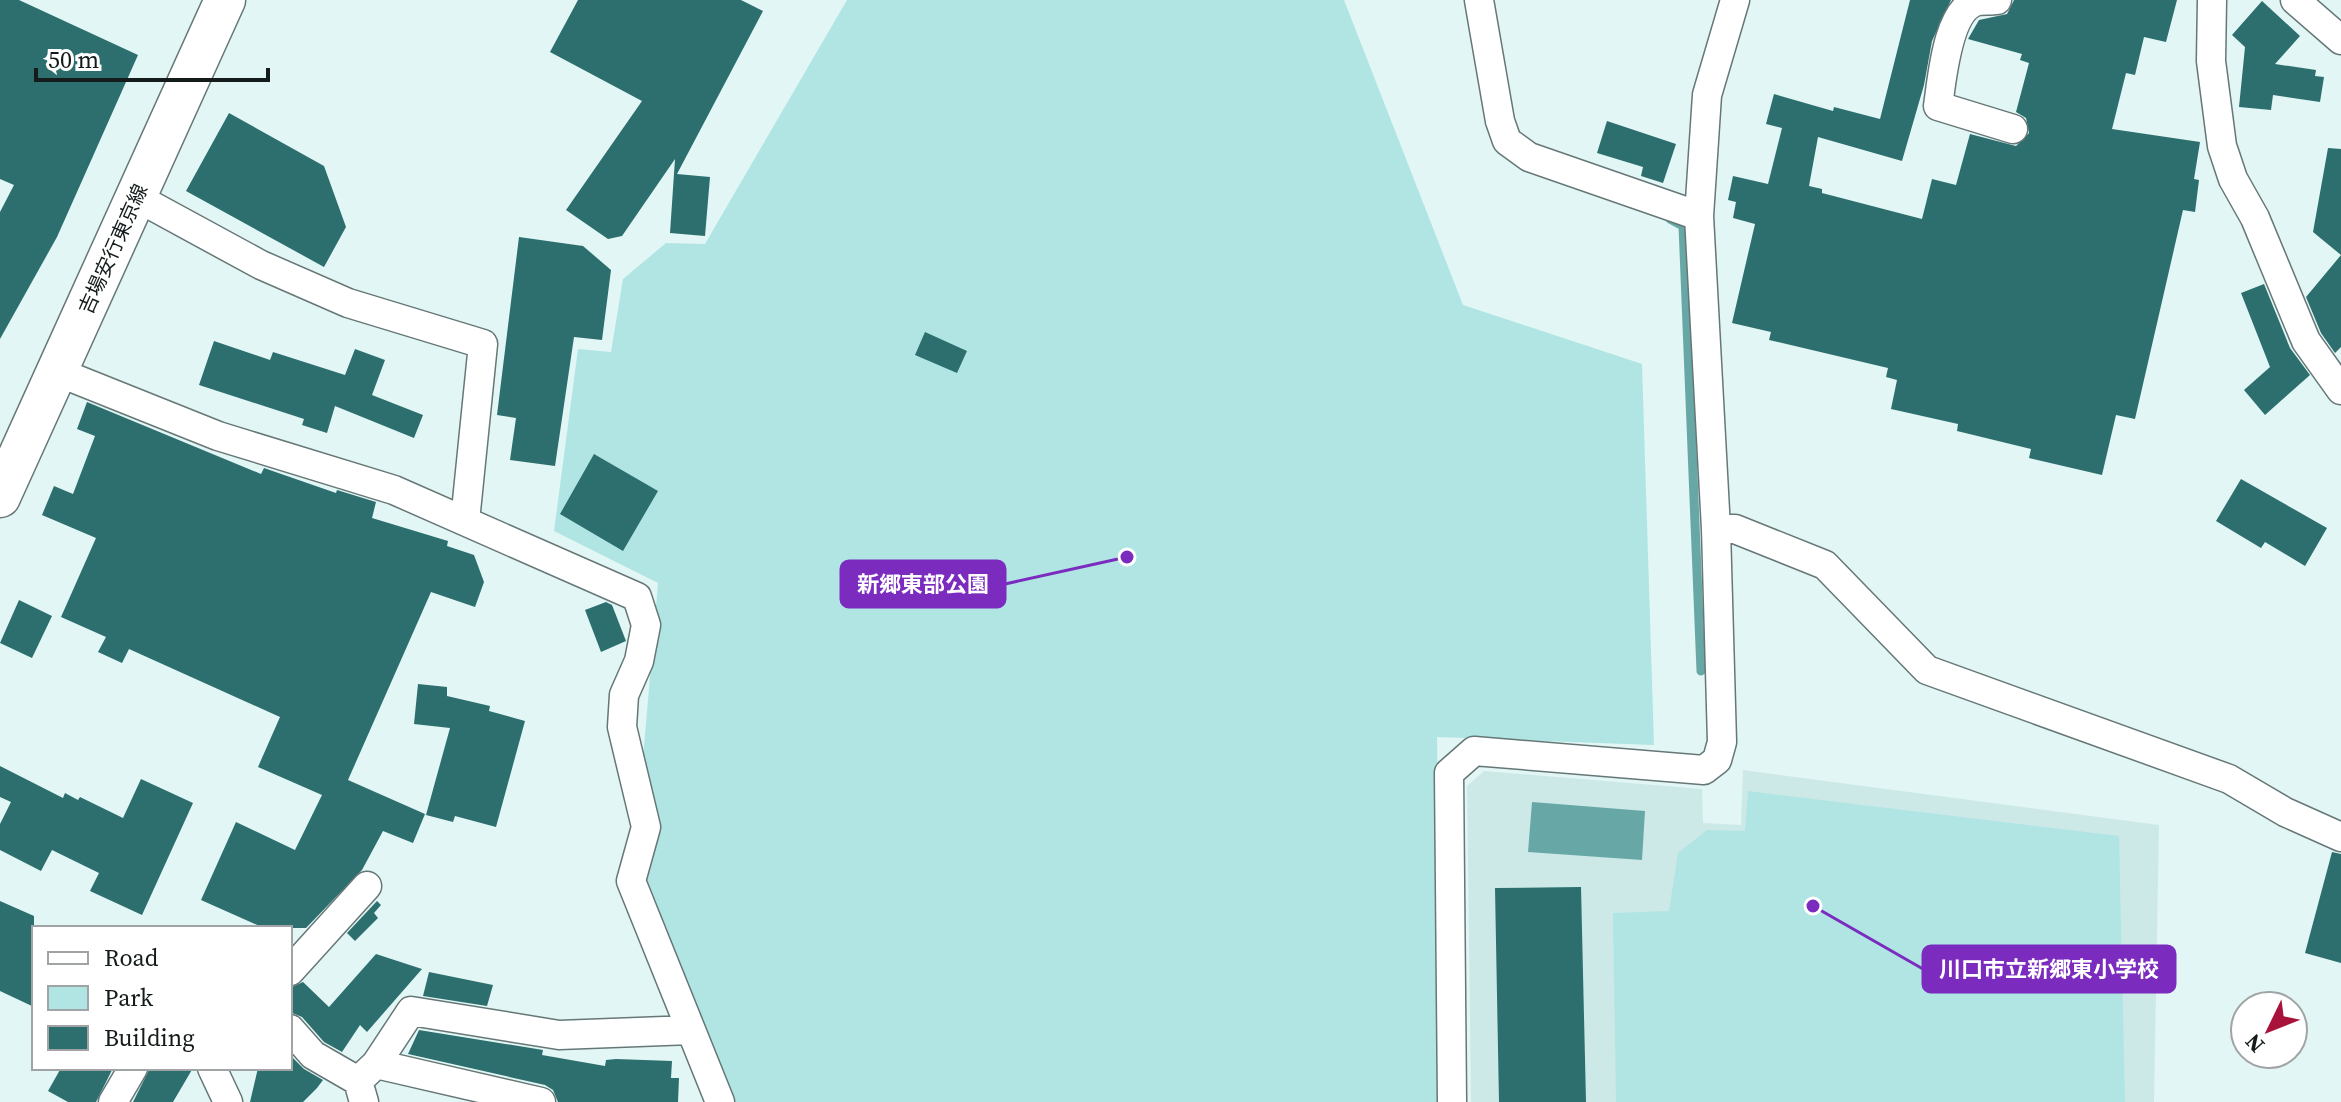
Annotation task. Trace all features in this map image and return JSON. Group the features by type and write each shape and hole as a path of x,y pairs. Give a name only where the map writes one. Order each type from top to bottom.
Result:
{"main road":[{"name":"吉場安行東京線","path":"0,497 225,0"}],"street":[{"path":"1479,0 1500,121 1507,141 1529,157 1699,216"},
{"path":"1452,1102 1449,773 1474,751 1704,770 1717,760 1722,742 1716,529 1699,216 1707,95 1735,0"},
{"path":"1997,0 1975,1 1961,13 1949,40 1938,106 2013,129"},
{"path":"2212,0 2214,93 2225,157 2233,179 2255,218 2306,341 2341,390"},
{"path":"2295,0 2341,40"},
{"path":"136,197 261,265 348,303 483,344 465,521"},
{"path":"58,372 218,436 394,490 637,597 646,625 639,661 624,695 622,727 646,827 631,881 720,1102"},
{"path":"1716,529 1735,529 1825,565 1927,670 2229,779 2285,812 2341,837"},
{"path":"292,969 367,886"},
{"path":"366,1082 411,1011 559,1035 691,1030"},
{"path":"292,1031 313,1055 366,1082 541,1102"},
{"path":"113,1102 132,1070"},
{"path":"213,1070 228,1102"}],"shaded area":[{"path":"1743,770 2159,825 2154,1102 1471,1102 1467,786 1484,771 1702,789 1703,823 1741,825"},
{"path":"1532,802 1645,811 1642,860 1528,852"}],"green space":[{"path":"847,0 1344,0 1463,305 1642,364 1654,745 1437,737 1442,1102 735,1102 641,875 657,808 642,770 658,583 554,531 578,349 611,352 623,279 666,243 705,244"},
{"path":"1748,791 2119,836 2125,1102 1616,1102 1613,913 1669,911 1678,853 1707,830 1745,831"}],"building":[{"path":"0,0 19,0 138,55 57,237 0,339 0,212 14,185 0,179"},
{"path":"578,0 741,0 763,11 677,174 710,177 705,236 670,233 675,159 622,236 608,239 566,210 642,101 550,52"},
{"path":"1910,0 1951,0 1932,41 1924,85 1902,161 1818,137 1809,186 1822,189 1822,193 1922,219 1932,179 1956,185 1970,134 2016,146 2029,133 2026,118 2016,112 2029,63 2020,60 2022,54 1968,39 1979,20 2007,14 2014,0 2177,0 2166,42 2144,37 2135,75 2126,73 2112,129 2200,142 2194,179 2199,180 2195,212 2183,210 2135,419 2116,415 2102,475 2029,458 2031,449 1957,431 1958,424 1891,409 1897,380 1886,377 1888,368 1769,340 1771,332 1732,323 1755,224 1733,218 1736,202 1728,200 1733,176 1768,184 1782,128 1766,124 1774,94 1833,111 1834,107 1880,119"},
{"path":"2262,1 2300,36 2275,64 2316,70 2315,76 2324,77 2320,102 2273,95 2271,110 2239,107 2245,47 2232,35"},
{"path":"229,113 324,166 346,227 324,267 186,191"},
{"path":"1607,121 1676,144 1663,183 1641,176 1643,167 1597,153"},
{"path":"2328,148 2341,149 2341,255 2313,232"},
{"path":"519,237 583,246 611,270 602,340 574,337 555,466 510,460 516,418 497,415"},
{"path":"2341,255 2341,347 2335,353 2321,333 2306,297"},
{"path":"2264,284 2290,348 2310,375 2265,415 2244,390 2270,367 2241,293"},
{"path":"925,332 967,351 957,373 915,355"},
{"path":"214,341 270,360 273,352 345,375 355,349 385,360 372,395 423,415 414,438 335,406 327,433 302,425 304,419 199,385"},
{"path":"87,402 261,474 264,468 336,493 337,490 376,502 372,518 448,541 447,546 474,555 484,582 475,607 431,592 348,780 425,814 413,843 383,831 362,870 306,928 260,926 201,900 236,822 295,850 322,795 258,767 280,717 129,649 122,663 98,652 106,637 61,617 96,538 42,515 54,486 73,494 95,436 77,429"},
{"path":"594,454 658,491 623,551 560,514"},
{"path":"2241,479 2327,528 2305,566 2265,542 2261,548 2216,521"},
{"path":"19,600 52,616 32,658 0,643"},
{"path":"606,602 612,605 626,641 601,652 585,610"},
{"path":"418,684 447,687 447,696 490,706 489,711 525,721 496,827 455,816 453,822 426,815 450,728 414,724"},
{"path":"0,766 63,798 65,793 78,800 80,797 123,818 141,779 193,803 142,915 90,891 99,873 52,850 41,871 0,850 0,824 11,802 0,797"},
{"path":"2332,852 2341,854 2341,963 2305,953"},
{"path":"1581,887 1586,1102 1499,1102 1495,888"},
{"path":"0,901 34,916 32,1006 0,991"},
{"path":"377,901 381,905 374,913 378,918 355,941 347,933"},
{"path":"376,954 422,969 367,1032 360,1025 342,1052 324,1042 302,1017 292,1013 292,987 303,982 329,1007"},
{"path":"429,972 493,985 487,1006 423,996"},
{"path":"419,1030 543,1050 542,1055 605,1066 606,1060 616,1059 672,1061 671,1078 679,1078 678,1102 558,1102 553,1090 545,1085 408,1054"},
{"path":"292,1057 304,1069 323,1080 303,1102 250,1102 258,1070 292,1070"},
{"path":"60,1070 112,1070 96,1102 68,1102 48,1091"},
{"path":"149,1070 192,1070 173,1102 133,1102"}],"waterway":[{"path":"1670,219 1683,226 1701,671"}],"place":[{"name":"新郷東部公園","path":"1127,557"},
{"name":"川口市立新郷東小学校","path":"1813,906"}]}
